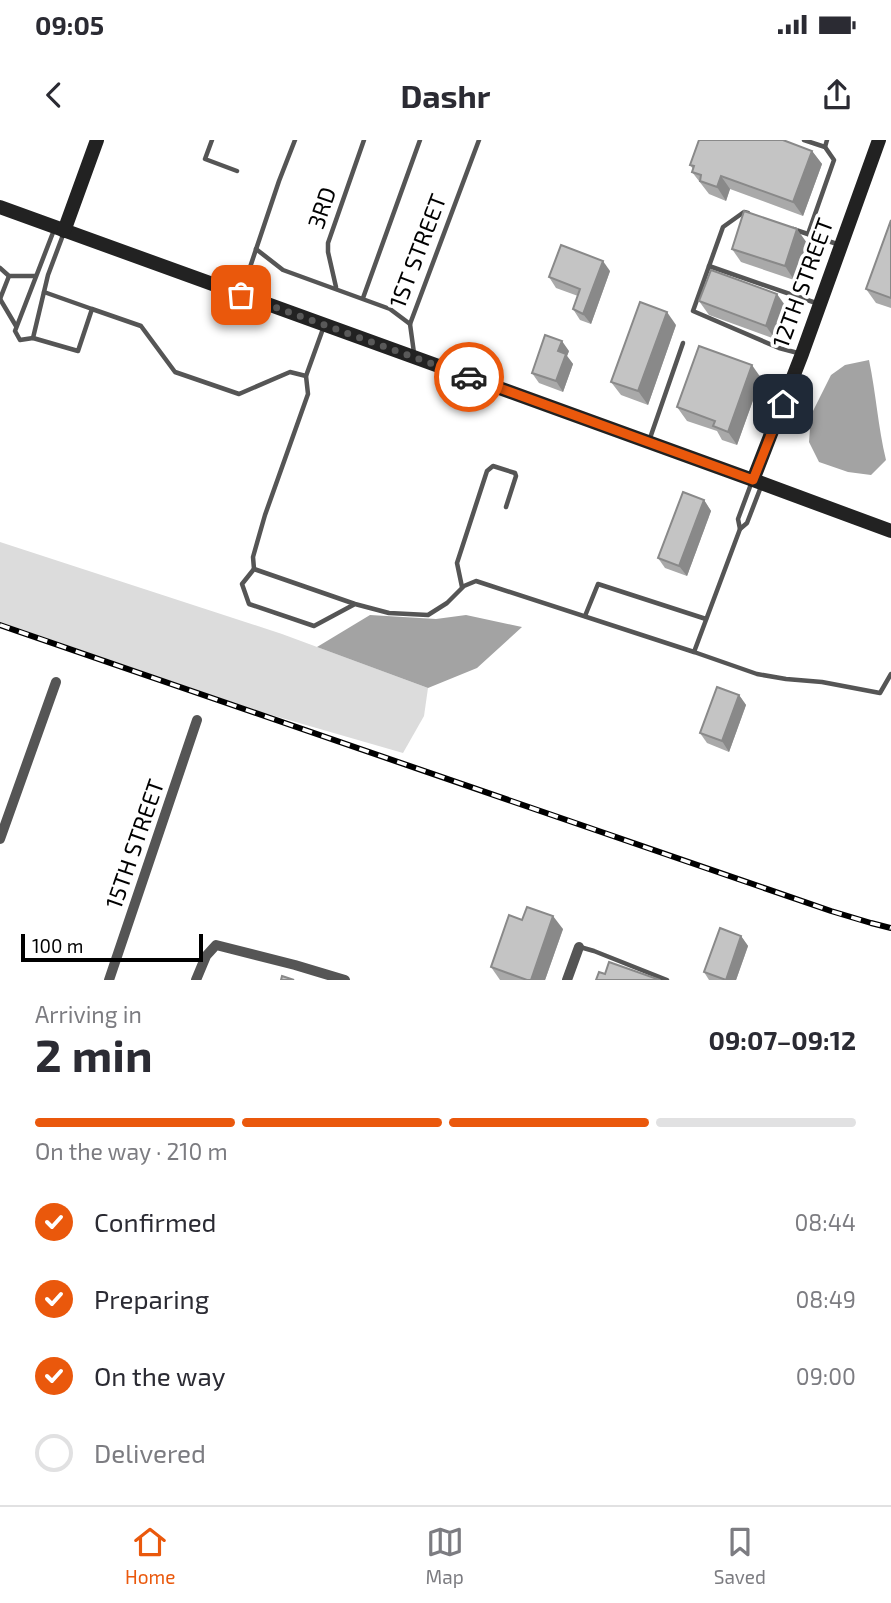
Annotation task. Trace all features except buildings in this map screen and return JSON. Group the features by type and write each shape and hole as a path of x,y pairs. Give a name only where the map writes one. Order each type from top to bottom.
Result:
{"street":[{"path":"60,229 97,140"},
{"name":"12TH STREET","path":"758,481 879,140"},
{"path":"0,208 891,531"},
{"path":"0,839 56,682"},
{"name":"15TH STREET","path":"109,980 197,720"},
{"path":"196,980 206,956 216,946 345,980"},
{"path":"567,980 579,947"}],"lane":[{"path":"212,140 205,159 237,172"},
{"path":"241,295 295,140"},
{"name":"3RD","path":"337,288 328,243 364,140"},
{"path":"363,298 420,140"},
{"name":"1ST STREET","path":"256,249 283,270 390,309 410,324 479,140"},
{"path":"804,140 825,148 834,160 808,234"},
{"path":"825,148 828,140"},
{"path":"757,216 744,212 723,227 693,311 779,348 802,354"},
{"path":"782,225 841,246"},
{"path":"60,229 35,276 15,331 20,340 33,338 78,351 92,309"},
{"path":"33,338 60,229"},
{"path":"709,266 820,305"},
{"path":"0,268 9,276 35,276"},
{"path":"9,276 0,299 16,326"},
{"path":"44,292 141,326 175,372 239,394 290,372 306,376"},
{"path":"410,324 414,357"},
{"path":"325,325 306,376 307,394 265,515 253,557 254,569 242,584 249,604 314,626 355,604"},
{"path":"649,442 683,343"},
{"path":"462,587 457,563 487,471 493,466 515,472 516,475 506,507"},
{"path":"740,529 738,519 758,481"},
{"path":"694,652 740,529 747,523 758,481"},
{"path":"254,569 389,613 428,615 447,603 462,587 476,581 757,674 880,693 891,674"},
{"path":"586,616 598,584 706,619"},
{"path":"579,947 667,980"}],"shaded area":[{"path":"869,360 886,460 871,475 848,472 819,462 809,442 811,415 831,375 845,365"},
{"path":"0,542 282,634 428,688 424,716 403,753 261,712 0,622"},
{"path":"370,615 436,619 466,615 522,627 477,668 428,688 317,647"}],"railway":[{"path":"0,625 831,911 891,928"}],"way so far":[{"path":"241,295 469,377"}],"route":[{"path":"469,377 753,480 783,404"}]}
